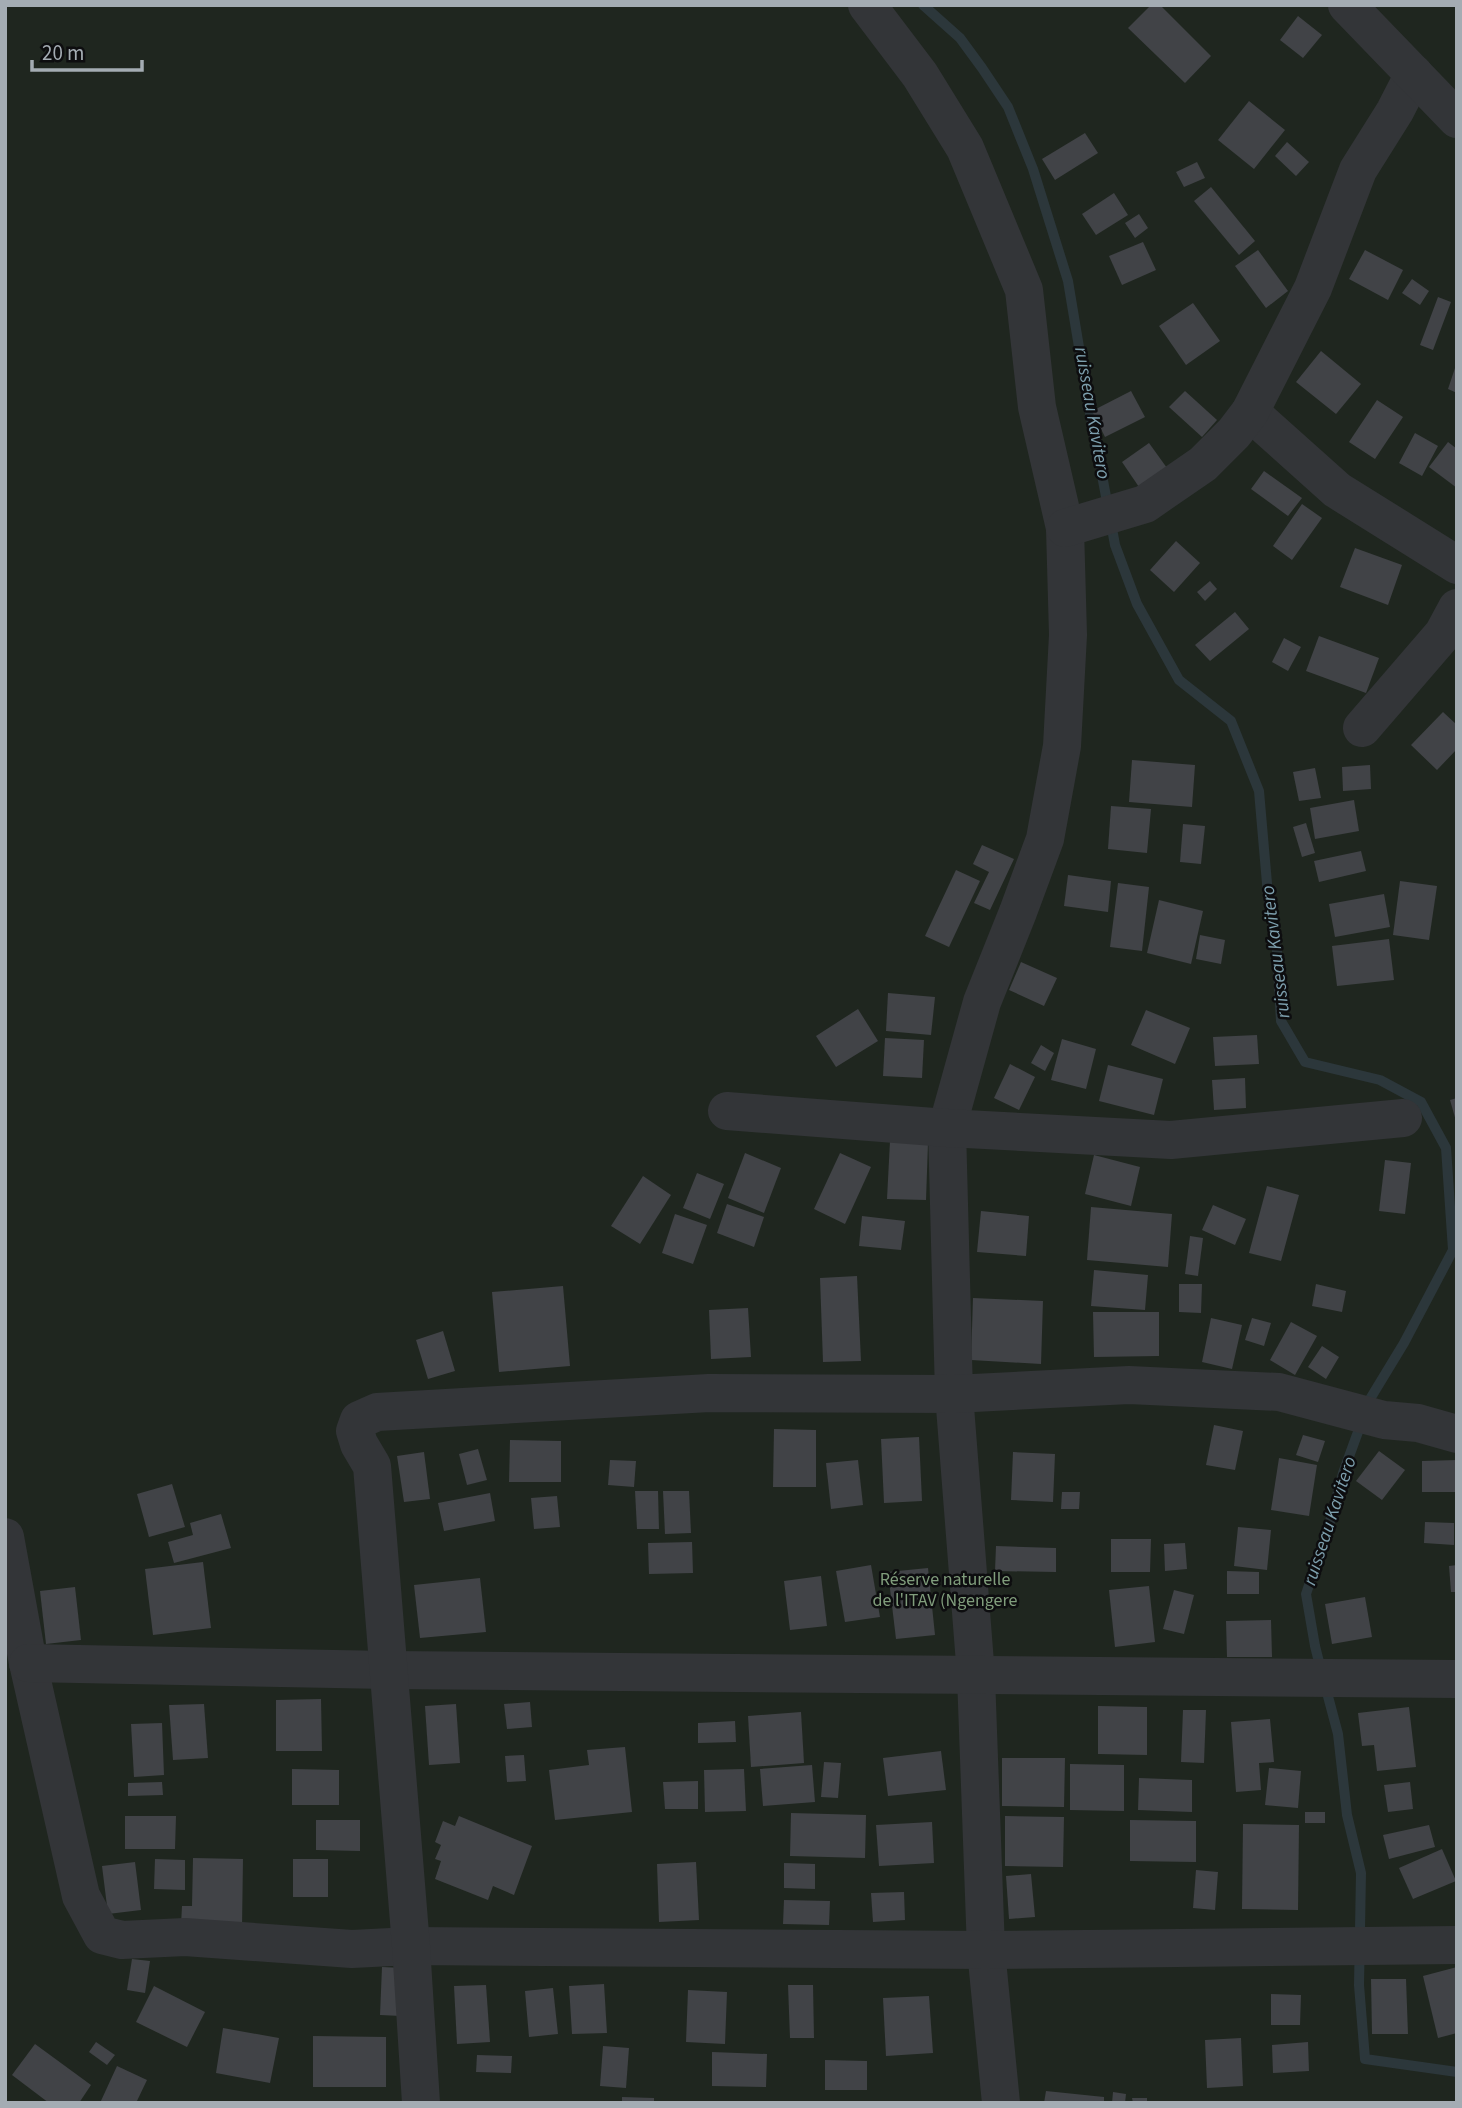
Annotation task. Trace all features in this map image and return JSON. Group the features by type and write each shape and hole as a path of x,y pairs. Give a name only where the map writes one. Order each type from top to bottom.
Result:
{"street":[{"path":"867,5 920,75 965,148 1024,290 1037,407 1065,528 1068,635 1063,733 1045,839 982,1002 947,1128 954,1394 976,1676 986,1950 1001,2103"},
{"path":"1347,5 1457,119"},
{"path":"1065,528 1145,503 1203,464 1234,433 1250,412 1313,288 1358,170 1395,111 1413,75"},
{"path":"1250,412 1337,490 1457,565"},
{"path":"1362,728 1443,634 1457,608"},
{"path":"727,1111 947,1128 1171,1140 1404,1118"},
{"path":"421,2103 372,1466 355,1431 359,1420 377,1412 709,1393 954,1394 1129,1385 1279,1392 1384,1420 1418,1423 1457,1434"},
{"path":"5,1537 28,1663 81,1896 102,1935 122,1940 185,1937 352,1950 411,1946 986,1950 1457,1945"},
{"path":"28,1663 388,1670 1457,1679"}],"green space":[{"name":"Réserve naturelle de l'ITAV (Ngengere","path":"5,5 1457,5 1457,2103 5,2103"}],"building":[{"path":"1151,5 1160,5 1211,56 1185,83 1128,28"},
{"path":"1298,16 1322,35 1303,58 1280,40"},
{"path":"1249,101 1285,130 1254,169 1218,140"},
{"path":"1085,133 1098,153 1055,180 1042,159"},
{"path":"1287,142 1309,162 1296,176 1275,156"},
{"path":"1197,162 1205,178 1184,187 1176,172"},
{"path":"1211,187 1255,241 1239,255 1194,201"},
{"path":"1114,193 1128,215 1096,235 1082,214"},
{"path":"1139,214 1148,228 1135,238 1125,223"},
{"path":"1143,242 1156,270 1122,285 1109,256"},
{"path":"1258,250 1288,291 1266,308 1235,266"},
{"path":"1365,250 1403,270 1388,300 1349,279"},
{"path":"1412,279 1429,291 1420,305 1402,293"},
{"path":"1438,297 1451,302 1433,350 1420,345"},
{"path":"1193,303 1220,341 1186,365 1159,326"},
{"path":"1321,351 1361,384 1336,414 1296,382"},
{"path":"1457,365 1457,393 1448,389"},
{"path":"1131,391 1145,417 1105,437 1092,411"},
{"path":"1185,391 1217,420 1202,437 1169,407"},
{"path":"1377,400 1403,417 1375,459 1349,442"},
{"path":"1415,433 1438,446 1422,476 1399,463"},
{"path":"1448,442 1457,449 1457,488 1429,467"},
{"path":"1149,443 1167,468 1139,487 1122,462"},
{"path":"1264,471 1302,498 1288,516 1251,489"},
{"path":"1302,504 1322,518 1292,560 1273,546"},
{"path":"1176,541 1200,563 1174,592 1150,570"},
{"path":"1355,548 1402,565 1388,605 1340,587"},
{"path":"1210,581 1217,589 1205,601 1197,592"},
{"path":"1235,612 1249,629 1210,661 1195,645"},
{"path":"1319,636 1379,658 1366,693 1306,671"},
{"path":"1284,638 1301,647 1288,671 1272,662"},
{"path":"1443,712 1457,725 1457,749 1437,770 1411,745"},
{"path":"1132,760 1195,765 1192,807 1129,802"},
{"path":"1370,765 1371,789 1343,791 1342,767"},
{"path":"1315,768 1321,798 1299,801 1293,772"},
{"path":"1354,800 1359,831 1315,839 1310,808"},
{"path":"1111,806 1151,809 1147,853 1108,849"},
{"path":"1306,823 1315,853 1302,857 1293,827"},
{"path":"1183,824 1205,826 1201,864 1180,862"},
{"path":"982,845 1014,859 990,910 974,903 989,872 973,864"},
{"path":"1361,851 1366,871 1319,882 1314,861"},
{"path":"956,870 980,881 949,947 925,936"},
{"path":"1068,875 1111,881 1108,912 1064,906"},
{"path":"1400,881 1437,886 1429,940 1393,935"},
{"path":"1118,883 1149,887 1142,951 1110,947"},
{"path":"1384,894 1390,927 1335,937 1329,904"},
{"path":"1159,900 1203,911 1191,964 1147,953"},
{"path":"1200,935 1225,940 1221,964 1196,959"},
{"path":"1389,939 1394,980 1337,986 1332,946"},
{"path":"1021,962 1057,978 1044,1006 1009,990"},
{"path":"888,993 935,997 931,1035 886,1031"},
{"path":"858,1009 878,1041 836,1067 816,1036"},
{"path":"1146,1010 1190,1028 1175,1064 1131,1045"},
{"path":"1257,1035 1259,1064 1215,1066 1213,1037"},
{"path":"885,1038 924,1040 922,1078 883,1076"},
{"path":"1062,1039 1096,1049 1086,1089 1051,1080"},
{"path":"1041,1045 1054,1053 1045,1071 1031,1063"},
{"path":"1010,1064 1035,1077 1019,1110 994,1098"},
{"path":"1108,1065 1163,1079 1154,1115 1099,1101"},
{"path":"1245,1078 1246,1108 1214,1110 1212,1080"},
{"path":"1457,1098 1457,1121 1456,1121 1450,1100"},
{"path":"890,1141 928,1143 926,1200 887,1199"},
{"path":"745,1153 781,1168 764,1213 728,1198"},
{"path":"840,1153 871,1167 845,1224 814,1209"},
{"path":"1094,1155 1140,1167 1131,1206 1085,1194"},
{"path":"1385,1160 1411,1163 1405,1214 1379,1211"},
{"path":"697,1173 724,1184 710,1219 683,1208"},
{"path":"643,1176 671,1195 640,1244 611,1226"},
{"path":"1267,1186 1299,1195 1281,1261 1249,1253"},
{"path":"727,1204 764,1217 754,1247 717,1233"},
{"path":"1213,1205 1246,1219 1235,1245 1202,1230"},
{"path":"1091,1207 1172,1214 1168,1267 1087,1260"},
{"path":"981,1211 1029,1216 1026,1256 977,1252"},
{"path":"675,1214 707,1225 693,1264 662,1253"},
{"path":"862,1216 905,1221 901,1250 859,1246"},
{"path":"1190,1236 1203,1238 1198,1276 1185,1274"},
{"path":"1094,1270 1148,1275 1145,1310 1091,1306"},
{"path":"857,1276 861,1361 823,1362 820,1278"},
{"path":"1179,1284 1202,1284 1201,1313 1179,1312"},
{"path":"1316,1284 1346,1291 1342,1312 1312,1306"},
{"path":"563,1286 570,1366 499,1372 492,1292"},
{"path":"973,1298 1043,1301 1041,1364 971,1360"},
{"path":"748,1308 751,1357 711,1359 709,1310"},
{"path":"1093,1312 1159,1312 1159,1356 1094,1357"},
{"path":"1211,1318 1242,1325 1232,1369 1202,1362"},
{"path":"1252,1318 1271,1323 1264,1346 1245,1340"},
{"path":"1291,1322 1317,1336 1295,1375 1270,1360"},
{"path":"443,1331 455,1371 428,1379 416,1340"},
{"path":"1322,1346 1339,1357 1326,1379 1308,1367"},
{"path":"1214,1425 1243,1431 1235,1470 1206,1465"},
{"path":"774,1429 816,1430 816,1487 773,1487"},
{"path":"1303,1435 1325,1441 1318,1462 1296,1455"},
{"path":"919,1437 922,1501 884,1503 881,1439"},
{"path":"510,1440 561,1441 561,1482 509,1482"},
{"path":"478,1449 487,1480 467,1485 459,1454"},
{"path":"1379,1451 1405,1470 1382,1500 1356,1481"},
{"path":"424,1452 430,1499 404,1502 397,1456"},
{"path":"1013,1452 1055,1454 1053,1502 1011,1500"},
{"path":"1279,1458 1317,1465 1309,1516 1271,1510"},
{"path":"610,1460 636,1461 634,1487 608,1485"},
{"path":"858,1460 863,1505 831,1509 826,1463"},
{"path":"1457,1460 1457,1492 1422,1492 1422,1461"},
{"path":"172,1484 185,1527 149,1537 137,1494"},
{"path":"635,1491 658,1491 659,1529 637,1529"},
{"path":"663,1491 689,1491 691,1533 665,1534"},
{"path":"1062,1492 1080,1492 1079,1509 1061,1509"},
{"path":"490,1493 495,1521 444,1531 438,1503"},
{"path":"557,1496 560,1527 534,1529 531,1498"},
{"path":"221,1514 231,1548 174,1563 168,1542 193,1535 190,1523"},
{"path":"1425,1522 1454,1523 1454,1545 1424,1543"},
{"path":"1238,1527 1271,1530 1267,1570 1234,1566"},
{"path":"1111,1539 1151,1539 1150,1572 1111,1572"},
{"path":"692,1542 693,1573 649,1574 648,1543"},
{"path":"1185,1543 1187,1569 1165,1571 1164,1544"},
{"path":"996,1546 1056,1548 1056,1572 995,1571"},
{"path":"203,1562 211,1628 153,1635 145,1569"},
{"path":"871,1565 880,1617 845,1622 836,1571"},
{"path":"1457,1565 1457,1592 1451,1592 1449,1566"},
{"path":"928,1568 935,1635 896,1639 888,1572"},
{"path":"1227,1571 1259,1572 1259,1594 1227,1594"},
{"path":"821,1576 827,1626 790,1630 784,1581"},
{"path":"480,1578 486,1632 420,1638 414,1585"},
{"path":"1149,1586 1155,1642 1115,1647 1109,1590"},
{"path":"75,1587 81,1640 46,1644 40,1591"},
{"path":"1174,1590 1194,1595 1184,1634 1163,1629"},
{"path":"1365,1597 1372,1637 1332,1644 1325,1604"},
{"path":"1271,1620 1272,1657 1227,1657 1226,1621"},
{"path":"321,1699 322,1751 276,1751 276,1700"},
{"path":"530,1702 532,1727 507,1729 504,1704"},
{"path":"204,1704 208,1758 173,1760 169,1705"},
{"path":"456,1704 460,1763 429,1765 425,1706"},
{"path":"1098,1706 1147,1707 1147,1755 1098,1754"},
{"path":"1409,1707 1416,1767 1377,1771 1374,1745 1362,1746 1358,1713"},
{"path":"1183,1710 1206,1710 1204,1763 1181,1762"},
{"path":"801,1712 804,1763 751,1767 748,1716"},
{"path":"1270,1719 1274,1762 1259,1763 1261,1790 1236,1792 1231,1722"},
{"path":"735,1721 736,1742 698,1743 698,1723"},
{"path":"162,1723 164,1775 134,1777 131,1724"},
{"path":"625,1747 632,1812 555,1820 549,1770 589,1765 587,1750"},
{"path":"941,1751 946,1790 888,1796 883,1758"},
{"path":"524,1755 526,1781 507,1782 505,1756"},
{"path":"1002,1758 1065,1758 1064,1807 1002,1806"},
{"path":"824,1762 841,1763 838,1798 821,1797"},
{"path":"1070,1764 1124,1765 1124,1811 1070,1810"},
{"path":"812,1765 815,1802 763,1806 760,1769"},
{"path":"1269,1768 1301,1771 1298,1808 1265,1805"},
{"path":"292,1769 339,1770 339,1805 292,1805"},
{"path":"744,1769 746,1811 705,1812 704,1770"},
{"path":"1139,1778 1192,1780 1192,1812 1138,1810"},
{"path":"698,1781 698,1809 665,1809 663,1782"},
{"path":"162,1782 163,1795 128,1796 128,1783"},
{"path":"1410,1782 1413,1809 1388,1812 1384,1785"},
{"path":"1305,1812 1325,1812 1325,1823 1305,1823"},
{"path":"791,1813 866,1815 865,1858 790,1856"},
{"path":"125,1816 176,1816 175,1849 125,1849"},
{"path":"459,1816 532,1846 514,1895 493,1886 488,1900 435,1879 441,1861 435,1859 441,1845 435,1842 443,1821 455,1826"},
{"path":"1005,1816 1064,1817 1063,1867 1005,1866"},
{"path":"316,1820 360,1820 360,1851 316,1850"},
{"path":"1130,1820 1196,1821 1196,1862 1130,1861"},
{"path":"932,1822 934,1863 879,1866 876,1825"},
{"path":"1243,1824 1299,1825 1298,1910 1242,1909"},
{"path":"1429,1825 1435,1847 1389,1859 1383,1835"},
{"path":"1442,1849 1456,1881 1413,1899 1399,1868"},
{"path":"193,1858 243,1859 242,1927 181,1925 182,1906 192,1906"},
{"path":"155,1859 185,1860 185,1890 154,1889"},
{"path":"293,1859 328,1859 328,1897 293,1897"},
{"path":"135,1862 141,1910 108,1914 102,1866"},
{"path":"696,1862 699,1920 659,1922 657,1864"},
{"path":"784,1863 815,1864 815,1889 784,1888"},
{"path":"1196,1870 1218,1872 1215,1910 1193,1908"},
{"path":"1031,1874 1035,1917 1009,1919 1006,1876"},
{"path":"904,1892 905,1920 873,1922 871,1893"},
{"path":"784,1900 830,1901 829,1925 783,1924"},
{"path":"132,1959 150,1961 145,1993 127,1990"},
{"path":"382,1967 403,1968 401,2016 380,2015"},
{"path":"1457,1967 1457,2033 1438,2038 1423,1976"},
{"path":"1371,1979 1406,1979 1408,2034 1372,2034"},
{"path":"604,1984 607,2033 572,2034 569,1986"},
{"path":"486,1985 490,2042 457,2044 454,1986"},
{"path":"788,1985 813,1985 814,2038 790,2038"},
{"path":"154,1986 205,2012 187,2047 136,2022"},
{"path":"553,1988 558,2034 529,2037 525,1991"},
{"path":"688,1990 727,1992 725,2044 686,2042"},
{"path":"1271,1994 1301,1995 1300,2025 1271,2025"},
{"path":"929,1996 933,2053 886,2056 883,1998"},
{"path":"223,2028 279,2038 270,2083 216,2073"},
{"path":"313,2036 386,2037 386,2087 313,2087"},
{"path":"1241,2038 1243,2086 1207,2088 1205,2040"},
{"path":"96,2042 115,2055 107,2065 89,2052"},
{"path":"1308,2042 1309,2071 1273,2073 1272,2045"},
{"path":"35,2044 91,2085 79,2103 49,2103 12,2075"},
{"path":"603,2046 629,2048 626,2088 600,2086"},
{"path":"712,2052 767,2054 766,2087 712,2086"},
{"path":"477,2055 512,2056 511,2073 476,2072"},
{"path":"825,2060 867,2061 867,2090 825,2090"},
{"path":"117,2066 147,2080 136,2103 100,2103"},
{"path":"1046,2091 1104,2097 1104,2103 1044,2103"},
{"path":"1113,2092 1126,2094 1125,2103 1112,2103"},
{"path":"622,2097 654,2098 654,2103 622,2103"},
{"path":"1132,2098 1147,2098 1147,2103 1133,2103"}],"waterway":[{"name":"ruisseau Kavitero","path":"923,5 960,38 982,68 1008,107 1033,169 1068,281 1108,507"},
{"name":"ruisseau Kavitero","path":"1111,523 1115,545 1137,604 1179,680 1231,721 1259,791 1268,895 1277,951 1281,1021 1305,1062 1380,1080 1421,1102 1446,1148 1453,1250 1404,1343 1370,1399 1343,1473 1306,1594 1321,1670"},
{"name":"ruisseau Kavitero","path":"1325,1685 1338,1734 1347,1815 1361,1873 1359,1985 1365,2059 1457,2072"}]}
